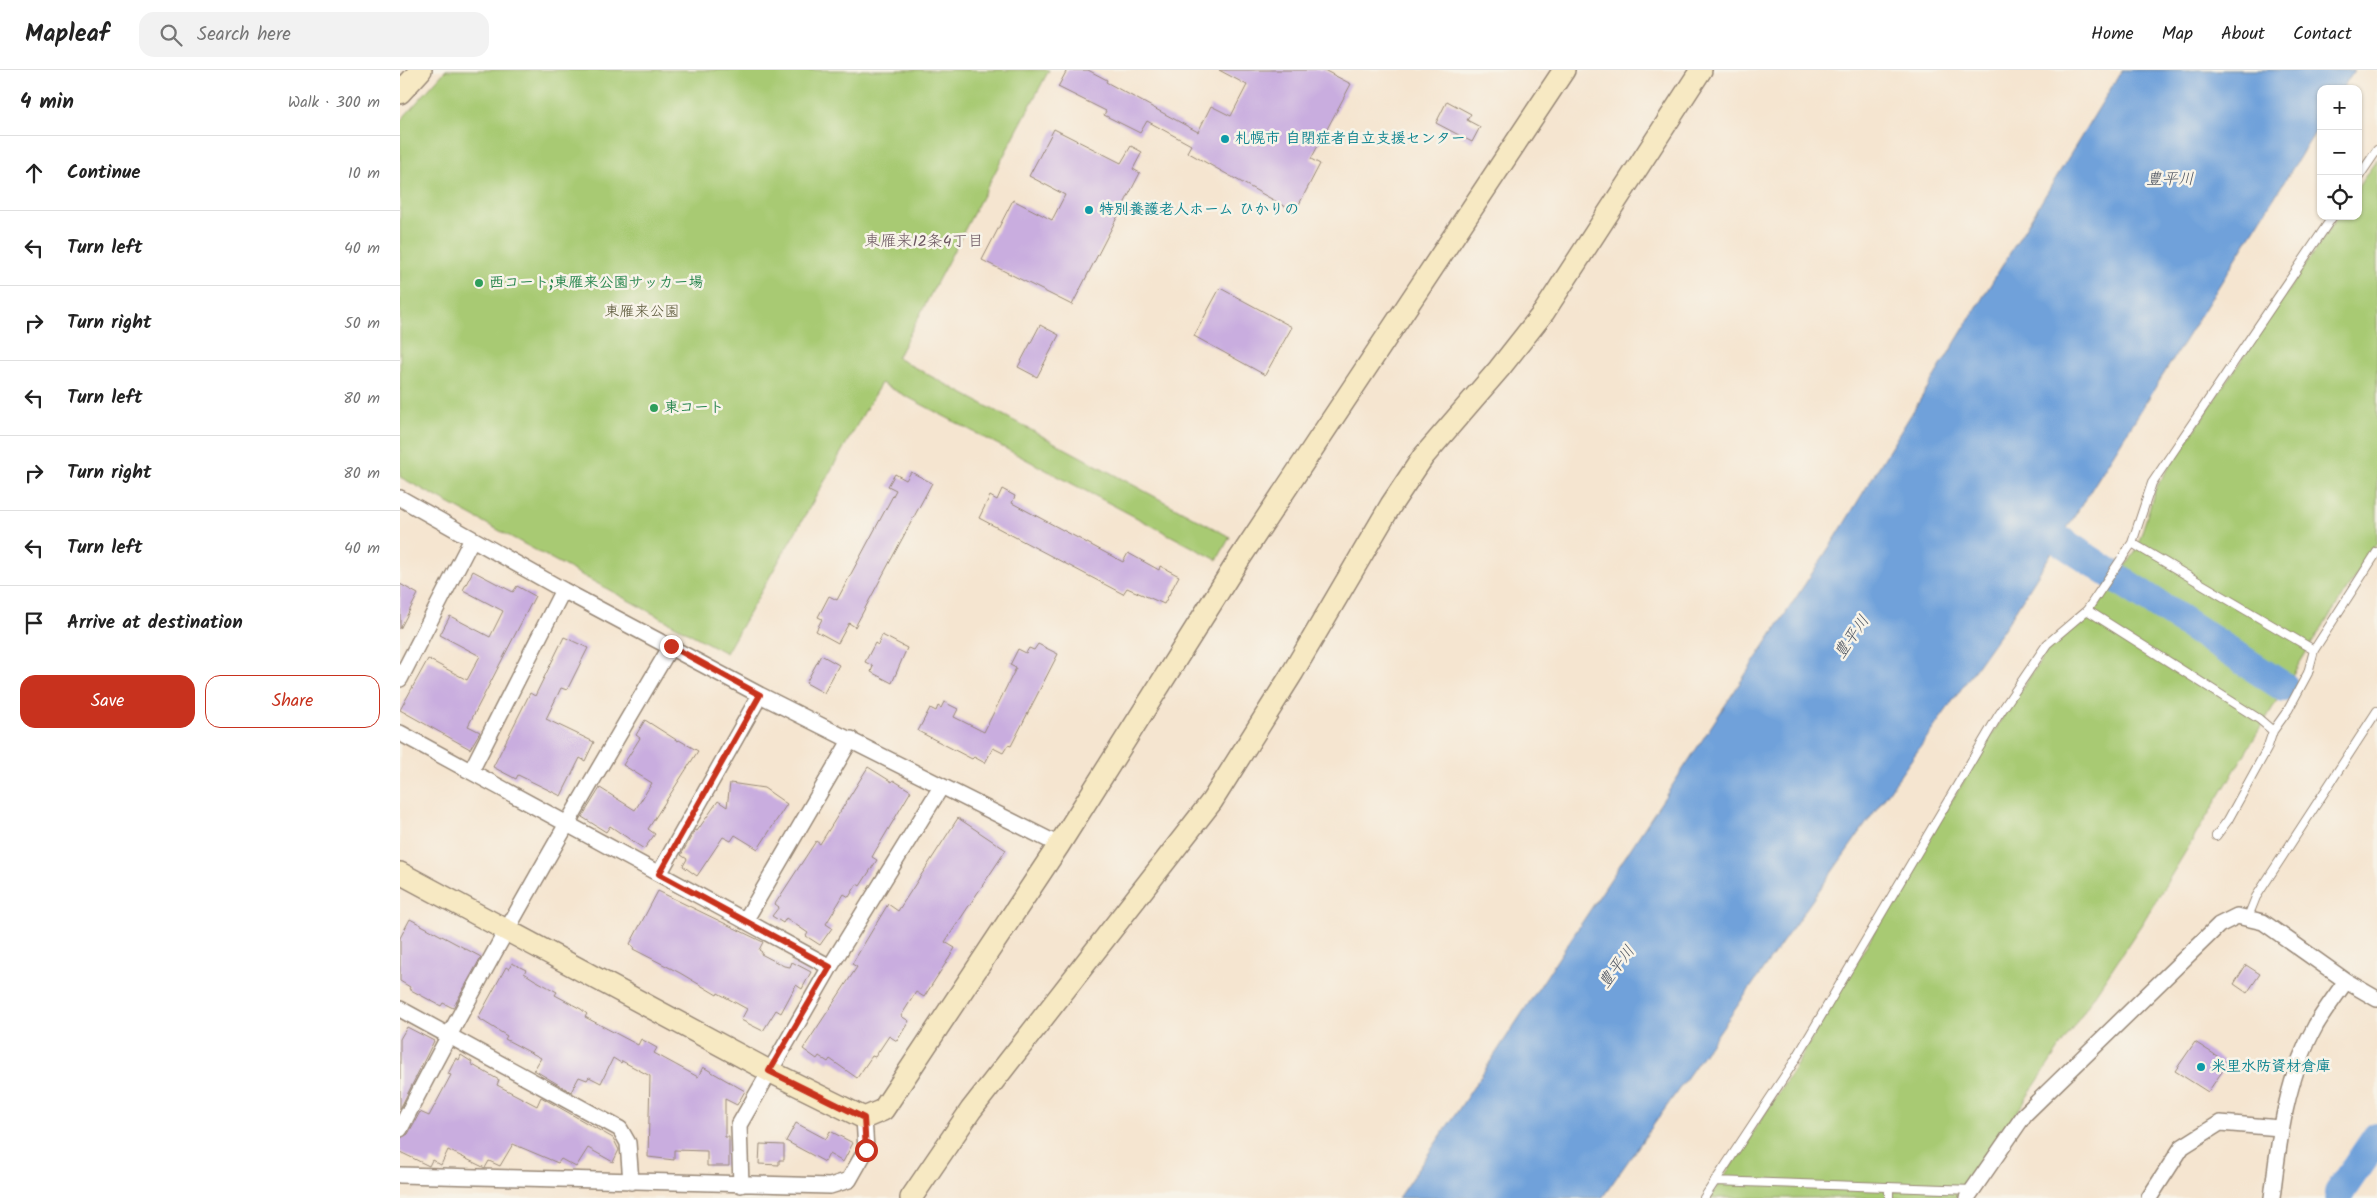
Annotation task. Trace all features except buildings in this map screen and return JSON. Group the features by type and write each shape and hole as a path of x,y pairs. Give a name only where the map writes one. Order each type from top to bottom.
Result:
{"street":[{"path":"400,93 421,70"},
{"path":"400,873 769,1071 864,1118 884,1110 1059,845 1238,561 1564,70"},
{"path":"911,1198 971,1110 1212,801 1293,672 1391,505 1423,457 1499,369 1544,312 1701,70"},
{"path":"400,498 563,590 760,695 1059,845"},
{"path":"400,679 472,539"},
{"path":"471,771 563,590"},
{"path":"400,1130 448,1035 566,823 671,646"},
{"path":"659,874 760,695"},
{"path":"400,733 830,967"},
{"path":"744,920 851,739"},
{"path":"741,1185 739,1125 830,967 941,787"},
{"path":"1970,1194 2025,1114 2219,925 2237,916 2263,922 2346,981 2377,999"},
{"path":"2272,1198 2280,1128 2290,1087 2303,1052 2316,1025 2346,981"},
{"path":"400,1009 620,1129 628,1143 631,1182"},
{"path":"400,1175 830,1186 849,1180 866,1150 864,1118"},
{"path":"2149,1198 2182,1147 2220,1123 2280,1128"}],"lane":[{"path":"2360,175 2377,150"},
{"path":"1704,1198 1794,1062 1998,716 2047,644 2087,609 2132,544 2152,483 2329,220"},
{"path":"2132,544 2314,650"},
{"path":"2216,836 2228,820 2267,749 2273,732 2288,710 2308,673 2314,650 2377,552"},
{"path":"2087,609 2259,719 2273,732"},
{"path":"2248,918 2256,897 2377,711"},
{"path":"1715,1181 1889,1187 1970,1194"},
{"path":"1889,1187 1889,1198"}],"green space":[{"name":"東雁来公園","path":"446,70 1049,70 897,358 1230,537 1217,560 881,383 726,653 400,477 400,121"},
{"path":"2377,159 2377,543 2310,646 2143,922 1960,1198 1710,1198 1796,1066 1935,828 2004,715 2049,648 2098,607 2136,551 2156,487 2335,220 2362,220 2362,181"}],"water":[{"name":"豊平川","path":"2122,70 2354,70 2345,85 2317,85 2317,129 2007,624 1602,1198 1398,1198 1457,1112 1836,537"}],"waterway":[{"path":"2023,523 2059,540 2284,687"},
{"path":"2339,1193 2377,1137"}],"place":[{"name":"札幌市 自閉症者自立支援センター","path":"1225,139"},
{"name":"特別養護老人ホーム ひかりの","path":"1089,210"},
{"name":"西コート;東雁来公園サッカー場","path":"479,283"},
{"name":"東コート","path":"654,408"},
{"name":"米里水防資材倉庫","path":"2201,1067"}],"district":[{"name":"東雁来12条4丁目","path":"924,241"}],"route":[{"path":"671,646 760,695 659,874 830,967 769,1071 864,1118 866,1150"}]}
